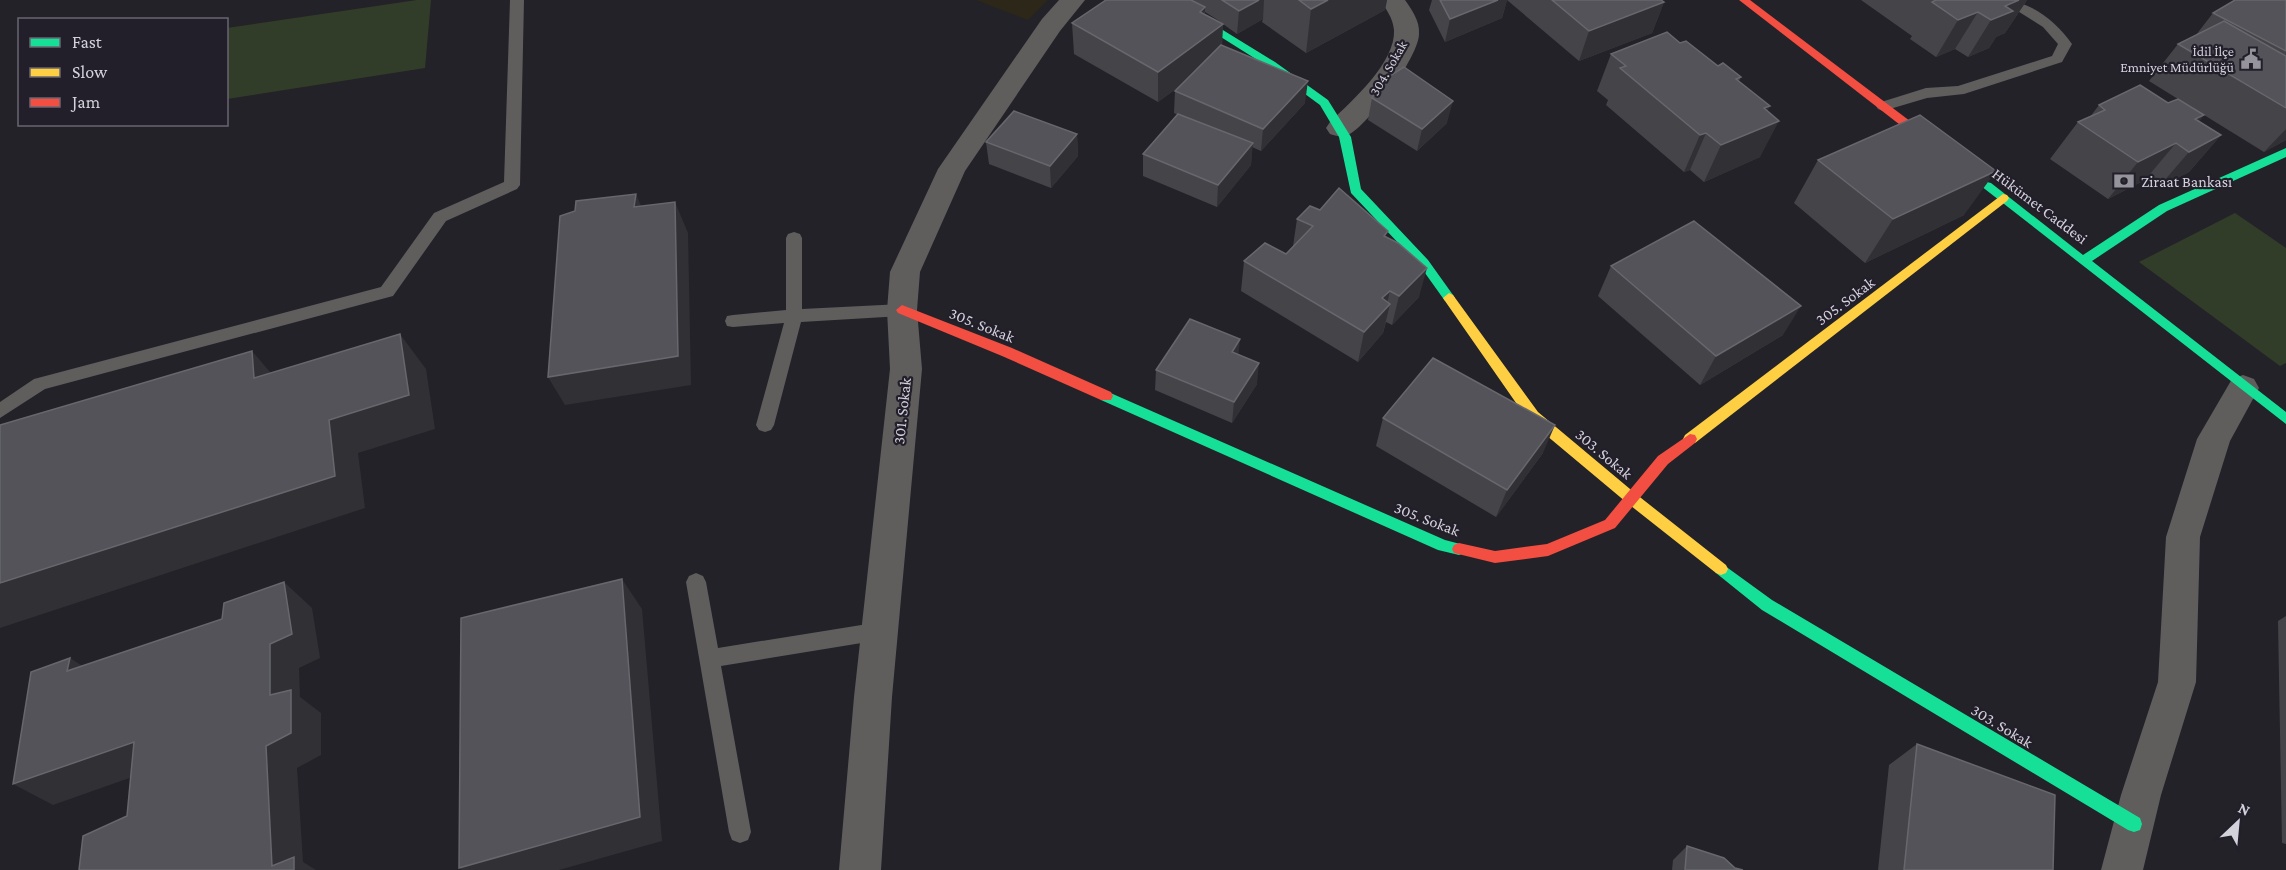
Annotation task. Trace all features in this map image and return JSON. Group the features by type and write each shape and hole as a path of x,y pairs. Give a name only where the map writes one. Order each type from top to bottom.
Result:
{"street":[{"name":"301. Sokak","path":"860,870 880,631 906,369 902,310 905,272 952,169 1051,25 1073,0"},
{"name":"303. Sokak","path":"1167,0 1271,64 1324,103 1346,137 1355,190 1424,263 1533,416 1631,498 1767,605 2134,824"},
{"name":"304. Sokak","path":"1340,128 1369,101 1396,60 1407,37 1403,15 1392,0"},
{"path":"1744,0 1947,156"},
{"path":"2084,260 2163,208 2286,153"},
{"name":"Hükümet Caddesi","path":"1975,177 2084,260 2243,388 2286,419"},
{"name":"305. Sokak","path":"902,310 1007,352 1443,546 1495,557 1548,550 1610,524 1664,460 2003,198"},
{"path":"2122,870 2140,795 2177,682 2183,537 2214,440 2243,388"}],"lane":[{"path":"0,411 40,384 387,292 440,217 512,185 517,0"},
{"path":"1882,106 1926,93 1959,91 2057,59 2065,44 2048,24 2007,0"},
{"path":"765,425 794,316 794,238"},
{"path":"733,321 902,310"},
{"path":"696,582 740,832"},
{"path":"710,659 880,631"}],"shaded area":[{"path":"976,0 1048,0 1028,20"}],"green space":[{"path":"417,0 431,0 425,68 228,99 228,28"},
{"path":"2235,213 2286,248 2286,363 2280,366 2139,262"}],"building":[{"path":"1106,0 1191,0 1205,7 1200,12 1223,24 1158,72 1072,23"},
{"path":"1222,0 1259,0 1239,11"},
{"path":"1299,0 1328,0 1311,9"},
{"path":"1440,0 1498,0 1450,19"},
{"path":"1552,0 1661,0 1664,2 1589,31"},
{"path":"1936,0 2019,0 2005,6 2013,11 1991,20 1978,12 1958,20 1932,2"},
{"path":"2235,0 2286,0 2286,51 2213,13"},
{"name":"İdil İlçe Emniyet Müdürlüğü","path":"2224,21 2286,56 2286,108 2178,44"},
{"path":"1667,32 1680,43 1686,41 1718,66 1723,63 1741,77 1736,79 1770,106 1764,108 1779,121 1721,145 1706,133 1700,135 1620,68 1626,66 1611,54"},
{"path":"1221,45 1308,81 1263,129 1175,91"},
{"path":"1404,67 1453,101 1422,129 1372,98 1388,77"},
{"path":"2140,85 2168,103 2178,99 2204,115 2195,119 2221,135 2189,152 2176,143 2138,162 2078,122 2105,110 2099,105"},
{"path":"1014,111 1077,134 1050,166 986,142"},
{"path":"1178,114 1253,143 1218,185 1143,154"},
{"path":"1920,115 1996,171 1893,219 1818,160"},
{"path":"1339,188 1388,231 1384,236 1398,243 1427,268 1399,296 1390,291 1382,298 1390,304 1364,332 1244,261 1265,243 1286,254 1313,226 1297,219 1310,206 1320,210"},
{"path":"636,194 634,207 675,202 678,356 548,377 560,216 575,211 576,201"},
{"path":"1694,221 1801,306 1716,356 1611,266"},
{"path":"1190,319 1240,339 1232,352 1259,363 1234,402 1156,370"},
{"path":"400,334 409,395 329,420 335,476 0,583 0,425 252,351 254,378"},
{"path":"1433,358 1555,425 1507,490 1383,418"},
{"path":"622,579 640,817 459,868 461,618"},
{"path":"284,582 292,634 270,644 270,695 291,690 291,733 266,746 272,866 294,857 294,870 79,870 83,836 127,816 134,742 13,784 31,672 70,658 67,671 222,619 224,603"},
{"path":"1917,744 2055,795 2053,870 1904,870"},
{"path":"1687,846 1724,858 1735,868 1743,870 1685,870"}],"traffic: fast":[{"path":"1167,0 1271,64 1324,103 1345,137 1355,190 1424,263 1449,298"},
{"path":"2084,260 2163,208 2286,152"},
{"path":"1987,186 2286,419"},
{"path":"1106,396 1443,546 1459,549"},
{"path":"1721,569 1767,605 2134,824"}],"traffic: slow":[{"path":"1690,439 2003,198"},
{"path":"1449,298 1533,416 1721,569"}],"traffic: jam":[{"path":"1744,0 1939,149"},
{"path":"902,310 1007,352 1106,396"},
{"path":"1459,549 1495,557 1548,550 1610,524 1663,460 1690,439"}],"place":[{"name":"İdil İlçe Emniyet Müdürlüğü","path":"2251,59"},
{"name":"Ziraat Bankası","path":"2124,181"}]}
